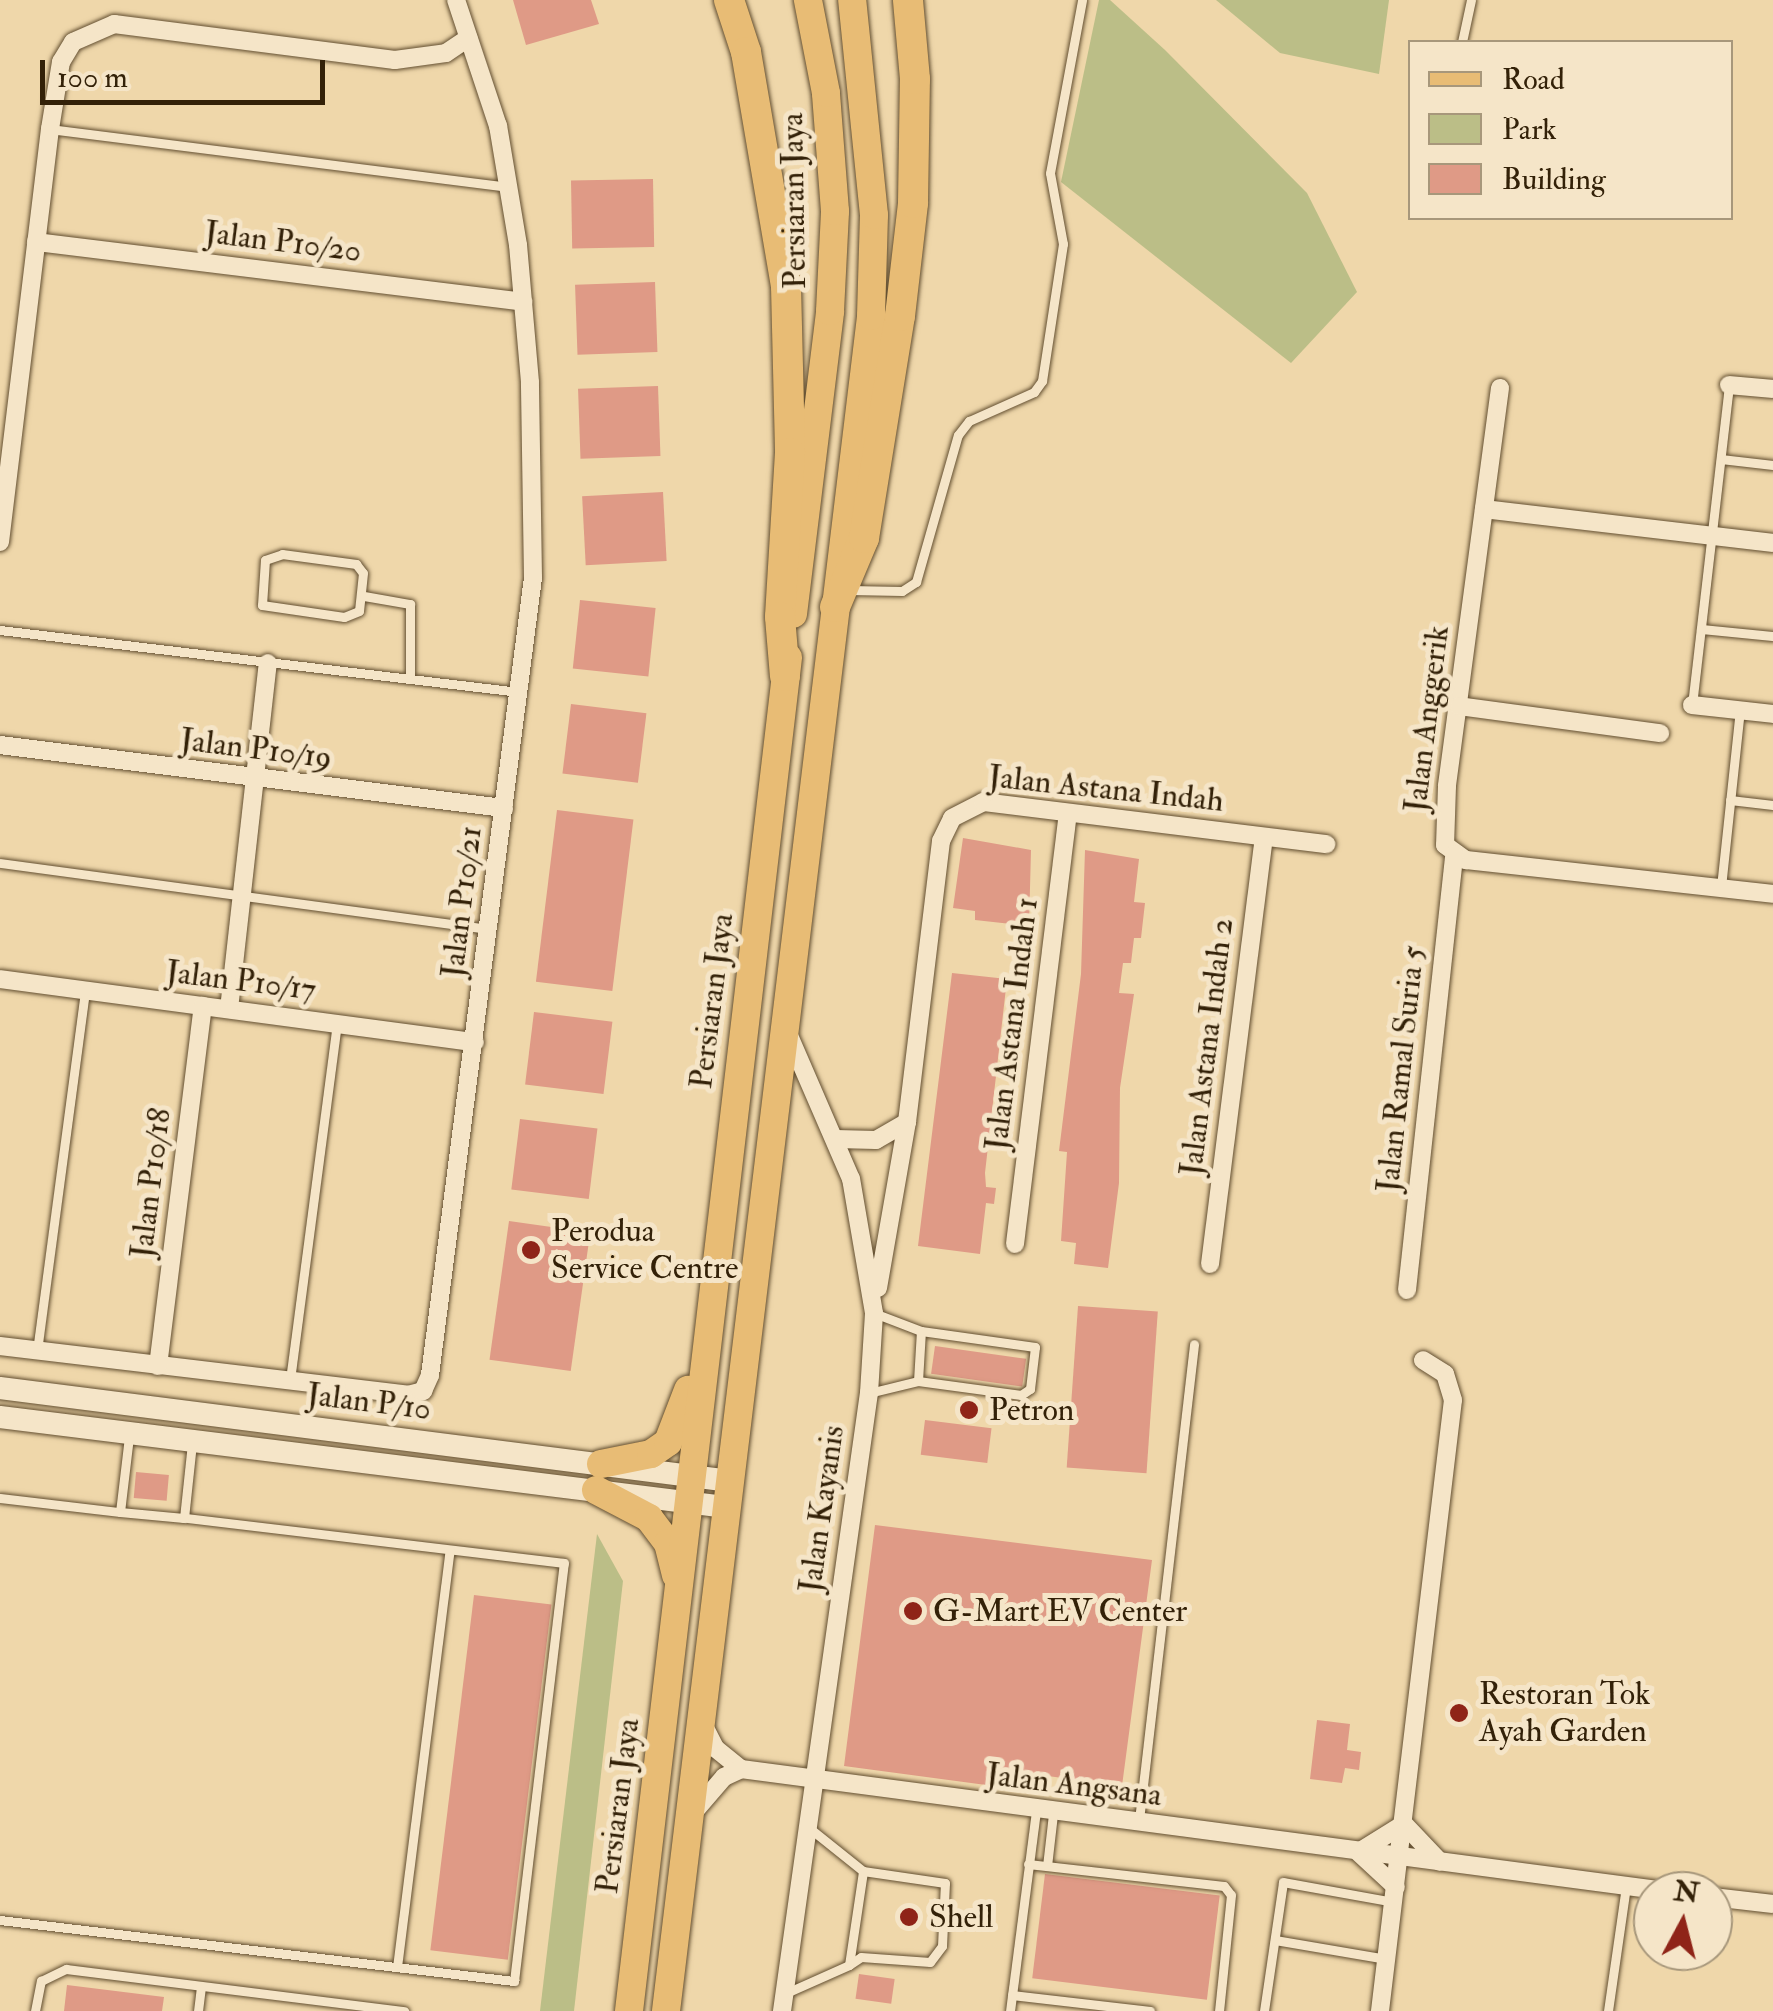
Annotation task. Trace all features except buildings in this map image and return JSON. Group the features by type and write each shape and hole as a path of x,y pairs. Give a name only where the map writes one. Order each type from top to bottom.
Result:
{"highway":[{"path":"728,0 746,52 786,286 790,453 780,617 785,676"},
{"path":"839,599 864,538 914,202 915,78 908,0"}],"main road":[{"name":"Persiaran Jaya","path":"628,2011 830,312 835,211 826,93 808,0"},
{"path":"666,2011 871,316 874,215 852,0"},
{"path":"679,1601 659,1528 599,1477 651,1454 681,1420 720,1222"}],"street":[{"name":"Jalan P10/21","path":"0,1346 408,1395 423,1391 430,1375 534,578 522,302 509,187 498,126 456,0"},
{"path":"0,542 2,499 61,62 88,30 114,24 395,60 446,53 468,38"},
{"name":"Jalan P10/20","path":"36,242 522,302"},
{"path":"1729,384 1773,390"},
{"name":"Jalan Anggerik","path":"1500,388 1443,831 1454,854 1773,894"},
{"path":"1484,509 1773,544"},
{"path":"228,1008 268,663"},
{"path":"1692,705 1773,714"},
{"path":"1458,706 1660,733"},
{"name":"Jalan P10/19","path":"0,745 255,780 504,808"},
{"name":"Jalan Astana Indah","path":"874,1313 907,1122 945,829 964,808 983,802 1326,844"},
{"name":"Jalan Astana Indah 1","path":"1014,1244 1068,813"},
{"name":"Jalan Astana Indah 2","path":"1210,1264 1264,836"},
{"name":"Jalan Ramal Suria 5","path":"1408,1290 1454,854"},
{"name":"Jalan P10/17","path":"0,980 475,1042"},
{"name":"Jalan P10/18","path":"158,1366 202,1006"},
{"name":"Jalan Kayanis","path":"783,2003 869,1393 874,1313 860,1218 836,1139 786,1028"},
{"path":"836,1139 876,1140 907,1122"},
{"path":"1380,2011 1453,1400 1446,1374 1423,1360"},
{"name":"Jalan P/10","path":"0,1388 728,1494"},
{"name":"Jalan P/10","path":"0,1417 193,1441 599,1477"},
{"path":"689,1819 712,1788 741,1769 715,1748 700,1717"},
{"name":"Jalan Angsana","path":"741,1769 1633,1887"},
{"path":"1395,1894 1358,1852 1404,1824"},
{"path":"1395,1894 1440,1862 1404,1824"},
{"path":"1733,1899 1773,1904"}],"lane":[{"path":"839,599 902,591 916,582 958,434 968,421 1034,392 1042,381 1063,244 1050,174 1082,0"},
{"path":"1462,40 1472,0"},
{"path":"50,129 509,187"},
{"path":"1692,705 1729,384"},
{"path":"1721,459 1773,465"},
{"path":"282,554 356,564 364,596 353,618 270,610 260,601 265,560 282,554"},
{"path":"364,596 410,604 410,679"},
{"path":"1701,629 1773,636"},
{"path":"0,630 519,692"},
{"path":"1721,890 1740,710"},
{"path":"1730,800 1773,805"},
{"path":"0,863 489,929"},
{"path":"37,1351 85,990"},
{"path":"290,1380 338,1024"},
{"path":"869,1393 918,1381 1021,1395 1030,1389 1035,1347 922,1331 874,1313"},
{"path":"918,1381 922,1331"},
{"path":"1138,1823 1194,1344"},
{"path":"120,1512 129,1433"},
{"path":"184,1518 193,1441"},
{"path":"0,1498 564,1564 514,1982 0,1920"},
{"path":"397,1967 450,1550"},
{"path":"1010,2011 1028,1864 1045,1812"},
{"path":"1045,1812 1047,1866"},
{"path":"783,2003 861,1957 930,1962 942,1946 944,1883 863,1871 808,1827"},
{"path":"1028,1864 1229,1890 1219,2011"},
{"path":"850,1965 863,1871"},
{"path":"1264,2011 1283,1882 1395,1894"},
{"path":"1608,2011 1626,1886"},
{"path":"1275,1940 1387,1960"},
{"path":"35,2011 41,1981 56,1970 404,2011"},
{"path":"198,2011 201,1987"},
{"path":"1012,1995 1150,2011"}],"green space":[{"path":"1099,0 1110,0 1165,50 1307,193 1357,292 1291,363 1061,182"},
{"path":"1216,0 1389,0 1379,74 1280,53"},
{"path":"597,1534 623,1581 574,2011 540,2011"}],"place":[{"name":"Perodua Service Centre","path":"531,1250"},
{"name":"Petron","path":"969,1410"},
{"name":"G-Mart EV Center","path":"913,1611"},
{"name":"Restoran Tok Ayah Garden","path":"1459,1713"},
{"name":"Shell","path":"909,1917"}]}
